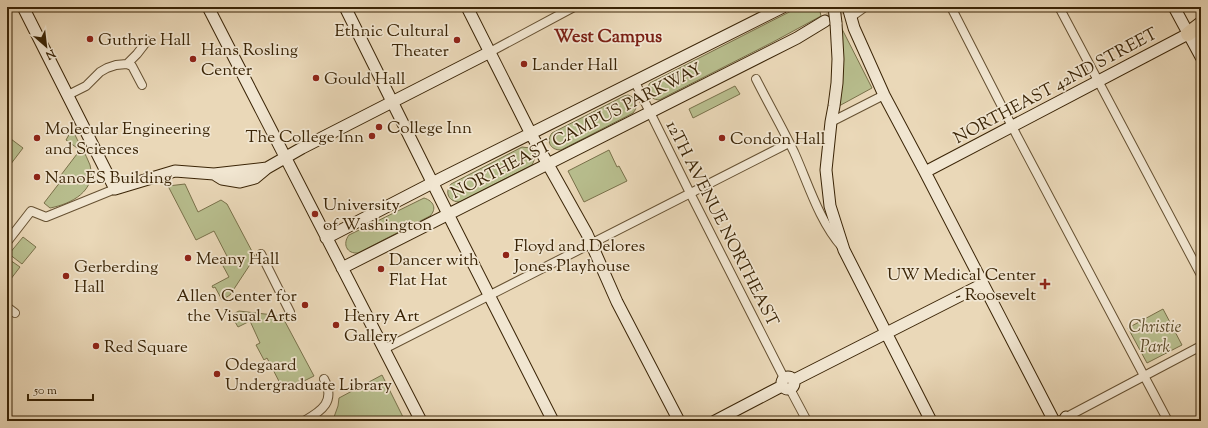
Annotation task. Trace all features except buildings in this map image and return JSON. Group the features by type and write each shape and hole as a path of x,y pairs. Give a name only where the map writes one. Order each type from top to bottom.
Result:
{"highway":[{"path":"1195,32 1201,24"}],"street":[{"path":"23,7 115,189"},
{"path":"208,7 421,421"},
{"path":"345,7 553,421"},
{"path":"467,7 530,134 548,163 587,234 617,302 679,421"},
{"path":"7,242 31,211 46,217 115,189 175,171 214,174 268,168 302,148 490,52 574,7"},
{"name":"NORTHEAST CAMPUS PARKWAY","path":"326,238 783,7"},
{"path":"834,7 838,53 837,83 830,122 826,170 828,194 833,217 844,250 931,421"},
{"path":"865,7 848,11 884,95 1054,421"},
{"path":"951,7 1012,126 1168,421"},
{"path":"1058,7 1201,275"},
{"path":"1174,7 1195,32 1201,57"},
{"name":"NORTHEAST CAMPUS PARKWAY","path":"342,268 448,213 797,38 825,21"},
{"name":"NORTHEAST 42ND STREET","path":"925,172 1195,32"},
{"path":"127,64 147,41"},
{"path":"72,93 86,86 100,72 116,65 127,64 132,66 142,85"},
{"path":"756,79 789,143 833,237 844,250"},
{"name":"12TH AVENUE NORTHEAST","path":"635,82 806,421"},
{"path":"830,122 884,95"},
{"path":"384,349 789,143"},
{"path":"261,254 290,312"},
{"path":"715,421 983,284"},
{"path":"7,307 15,313"},
{"path":"1063,420 1201,346"},
{"path":"304,421 316,414 325,405 328,395 327,386 324,379"}],"green space":[{"path":"799,7 819,7 821,16 659,100 648,94 647,89 650,83"},
{"path":"841,27 872,88 839,106"},
{"path":"735,86 740,94 693,118 689,109"},
{"path":"628,95 631,96 636,102 636,108 633,113 561,150 557,150 550,144 549,139 552,133"},
{"path":"73,131 90,165 90,182 86,189 74,199 50,208 44,203 64,177 61,175 80,150 66,140"},
{"path":"7,136 23,148 7,169"},
{"path":"522,147 530,148 533,152 534,158 532,165 460,202 450,199 448,191 451,184"},
{"path":"609,150 617,167 619,166 627,181 584,202 568,171"},
{"path":"185,184 198,212 221,200 227,204 255,257 230,295 222,300 215,287 213,288 212,286 229,277 222,264 229,260 214,231 196,240 168,186"},
{"path":"424,198 432,203 434,208 430,216 358,253 348,250 346,242 349,235"},
{"path":"23,237 36,247 22,264 9,254"},
{"path":"7,258 20,267 7,284"},
{"name":"Christie Park","path":"1163,309 1182,345 1147,363 1128,328"},
{"path":"239,311 282,316 314,376 284,391 267,358 264,360 256,345 260,343 250,321 238,327 231,315"},
{"path":"382,375 405,421 336,421 334,417 339,398"}],"tunnel":[{"path":"825,21 843,7"}],"place":[{"name":"Guthrie Hall","path":"90,39"},
{"name":"Ethnic Cultural Theater","path":"457,40"},
{"name":"Hans Rosling Center","path":"193,59"},
{"name":"Lander Hall","path":"524,64"},
{"name":"Gould Hall","path":"316,78"},
{"name":"College Inn","path":"379,127"},
{"name":"The College Inn","path":"372,136"},
{"name":"Molecular Engineering and Sciences","path":"37,138"},
{"name":"Condon Hall","path":"722,138"},
{"name":"NanoES Building","path":"37,177"},
{"name":"University of Washington","path":"315,214"},
{"name":"Floyd and Delores Jones Playhouse","path":"506,255"},
{"name":"Meany Hall","path":"188,258"},
{"name":"Dancer with Flat Hat","path":"381,269"},
{"name":"Gerberding Hall","path":"66,276"},
{"name":"UW Medical Center - Roosevelt","path":"1045,284"},
{"name":"Allen Center for the Visual Arts","path":"305,305"},
{"name":"Henry Art Gallery","path":"336,325"},
{"name":"Red Square","path":"96,346"},
{"name":"Odegaard Undergraduate Library","path":"217,374"}],"district":[{"name":"West Campus","path":"608,36"}]}
